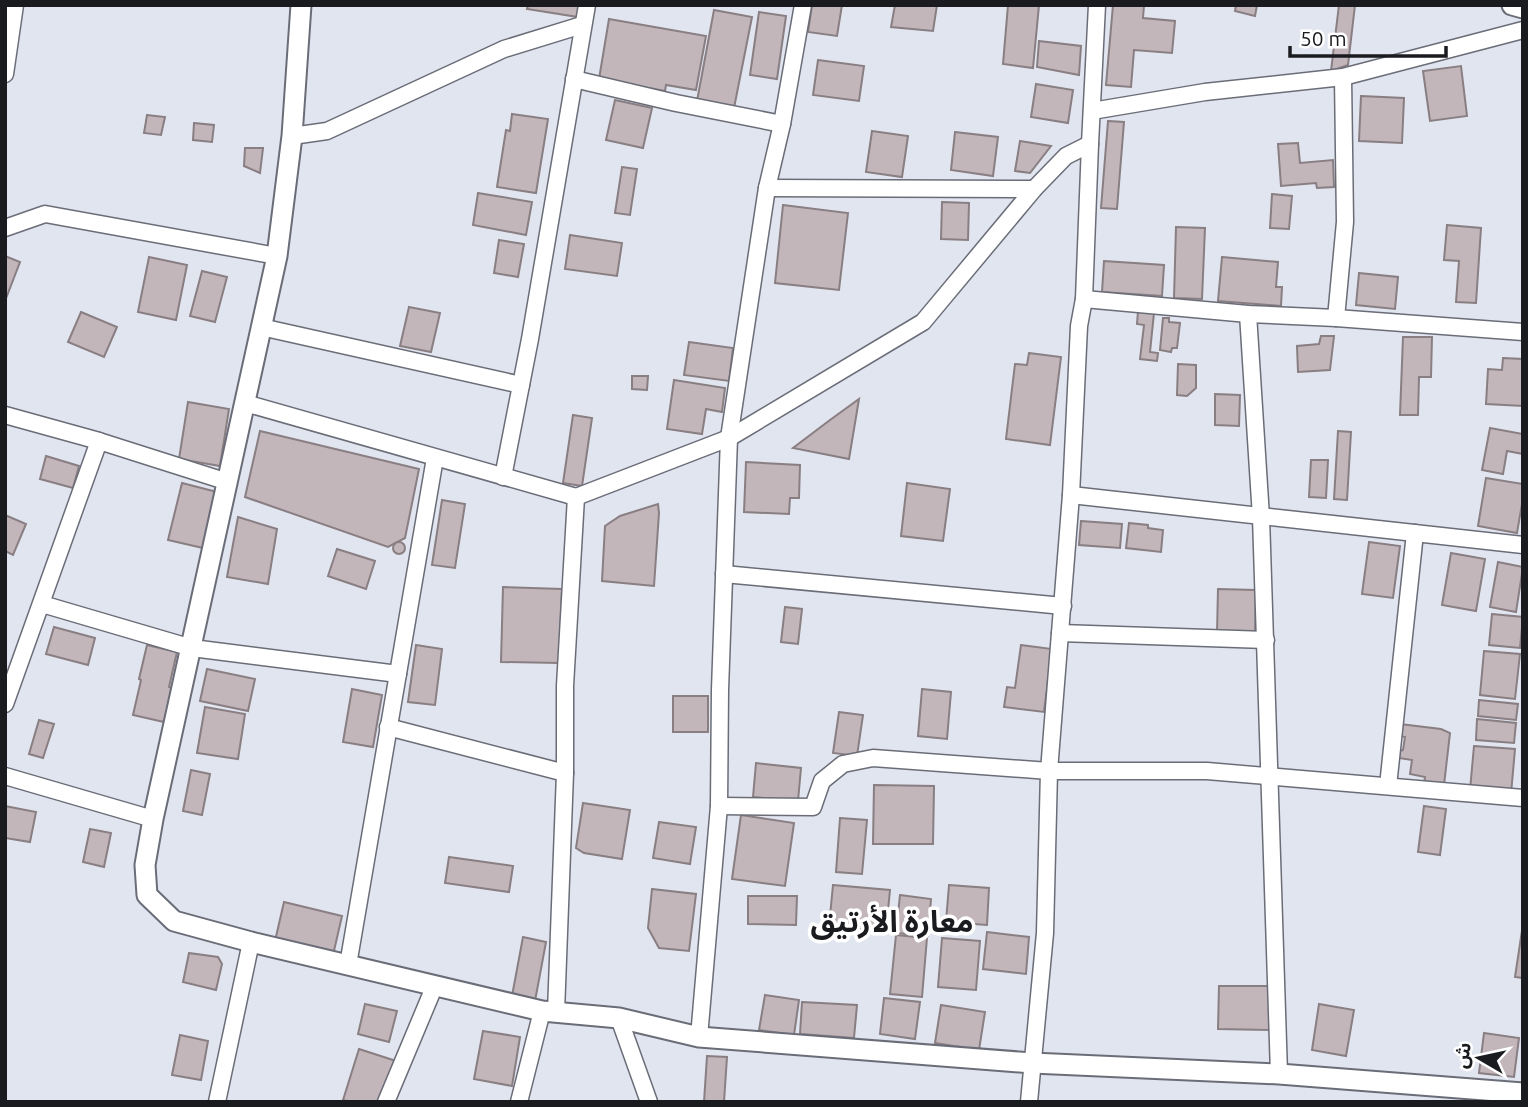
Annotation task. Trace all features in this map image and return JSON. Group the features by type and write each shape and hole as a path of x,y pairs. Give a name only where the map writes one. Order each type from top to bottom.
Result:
{"street":[{"path":"5,74 15,5"},
{"path":"301,5 292,136 277,256 145,865 147,895 174,921 251,942 549,1011 619,1018 699,1037 1032,1063 1279,1074 1523,1093"},
{"path":"503,477 587,5"},
{"path":"699,1037 719,806 720,690 729,438 767,188 782,124 803,5"},
{"path":"1028,1102 1045,933 1049,771 1071,495 1079,326 1084,299 1097,5"},
{"path":"1512,5 1523,8"},
{"path":"292,136 327,131 504,49 582,25"},
{"path":"1092,111 1205,92 1343,77 1523,30"},
{"path":"1336,318 1345,222 1343,77"},
{"path":"574,79 782,124"},
{"path":"244,403 576,498 729,438 923,322 1034,189 1066,156 1090,144"},
{"path":"767,188 1034,189"},
{"path":"5,228 45,214 277,256"},
{"path":"1084,299 1248,314 1523,332"},
{"path":"1248,314 1261,516 1279,1074"},
{"path":"261,327 521,385"},
{"path":"5,415 99,441 228,482"},
{"path":"5,705 99,441"},
{"path":"348,965 435,457"},
{"path":"1071,495 1523,545"},
{"path":"519,1102 549,1011 565,773 565,686 576,498"},
{"path":"1388,786 1415,533"},
{"path":"724,574 1063,606"},
{"path":"42,604 192,648 398,674"},
{"path":"1060,633 1266,640"},
{"path":"388,727 565,773"},
{"path":"719,806 813,807 822,781 843,764 873,758 1049,771 1207,771 1523,798"},
{"path":"5,776 153,819"},
{"path":"217,1102 251,942"},
{"path":"386,1102 435,985"},
{"path":"619,1018 649,1102"}],"building":[{"path":"528,5 580,5 578,17 527,9"},
{"path":"812,5 842,5 837,36 808,32"},
{"path":"895,5 937,5 933,31 891,27"},
{"path":"1008,5 1039,5 1033,68 1003,64"},
{"path":"1113,5 1144,5 1143,18 1175,21 1172,53 1134,50 1131,87 1106,85"},
{"path":"1236,5 1257,5 1255,16 1235,11"},
{"path":"1339,5 1355,5 1348,65 1331,71"},
{"path":"714,10 752,17 734,108 697,101"},
{"path":"759,12 786,16 777,79 750,75"},
{"path":"609,19 706,36 696,90 666,85 665,91 599,79"},
{"path":"1039,41 1081,46 1079,75 1037,67"},
{"path":"818,60 864,66 859,101 813,95"},
{"path":"1461,66 1467,116 1430,121 1423,71"},
{"path":"1036,84 1073,90 1068,123 1031,117"},
{"path":"1361,96 1404,98 1402,143 1359,141"},
{"path":"615,100 652,108 643,148 606,140"},
{"path":"512,114 548,119 536,193 497,187 506,130 510,131"},
{"path":"147,115 165,117 161,135 144,133"},
{"path":"1108,121 1124,122 1117,209 1101,208"},
{"path":"194,123 214,125 212,142 193,140"},
{"path":"872,131 908,136 902,177 866,172"},
{"path":"955,132 998,137 993,176 951,170"},
{"path":"1020,141 1051,146 1030,173 1015,171"},
{"path":"1298,143 1300,163 1333,160 1334,187 1317,188 1316,183 1281,186 1278,144"},
{"path":"245,148 263,148 260,173 244,166"},
{"path":"622,167 637,169 630,215 615,213"},
{"path":"478,193 532,202 526,235 473,225"},
{"path":"1272,194 1292,196 1289,229 1270,228"},
{"path":"942,202 969,203 968,240 941,239"},
{"path":"783,205 848,213 839,290 775,283"},
{"path":"1447,225 1481,228 1476,303 1456,302 1459,261 1444,260"},
{"path":"1176,227 1205,228 1202,299 1174,298"},
{"path":"570,235 622,243 617,276 565,269"},
{"path":"499,240 524,244 518,277 494,273"},
{"path":"5,256 20,262 5,301"},
{"path":"149,257 187,265 176,320 138,312"},
{"path":"1222,257 1278,262 1276,287 1282,287 1281,306 1218,301"},
{"path":"1104,261 1164,265 1162,296 1102,292"},
{"path":"202,271 227,277 215,322 190,316"},
{"path":"1359,273 1398,277 1395,309 1356,305"},
{"path":"409,307 440,313 431,352 400,346"},
{"path":"1138,311 1154,313 1150,352 1158,353 1157,361 1140,359 1144,325 1137,324"},
{"path":"81,312 117,327 104,357 68,342"},
{"path":"1163,318 1169,318 1169,322 1180,323 1177,348 1172,348 1171,352 1160,350"},
{"path":"1321,336 1334,336 1330,370 1298,372 1297,346 1319,344"},
{"path":"1403,337 1432,337 1431,377 1419,377 1418,415 1400,415"},
{"path":"689,342 733,348 729,381 684,375"},
{"path":"1029,353 1061,357 1050,445 1006,439 1015,364 1027,365"},
{"path":"1503,358 1523,359 1523,406 1486,404 1488,369 1502,370"},
{"path":"1178,364 1196,365 1196,388 1187,396 1177,395"},
{"path":"632,376 648,376 647,390 632,389"},
{"path":"674,380 725,388 722,412 706,409 702,434 667,429"},
{"path":"1215,394 1240,395 1239,426 1215,425"},
{"path":"859,399 849,459 793,448 830,420"},
{"path":"188,402 229,409 220,466 179,459"},
{"path":"573,415 592,418 582,486 563,483"},
{"path":"1490,428 1523,434 1523,454 1507,451 1503,474 1482,470"},
{"path":"260,431 419,469 405,538 388,547 245,497"},
{"path":"1338,431 1351,432 1347,500 1334,499"},
{"path":"46,456 79,466 73,488 40,479"},
{"path":"1311,460 1328,460 1326,498 1309,497"},
{"path":"746,462 800,465 799,498 790,498 789,514 744,512"},
{"path":"1486,478 1523,484 1517,533 1478,526"},
{"path":"182,483 217,492 203,548 168,540"},
{"path":"907,483 950,489 943,541 901,536"},
{"path":"442,500 465,504 455,568 432,565"},
{"path":"658,504 654,586 602,581 605,526 620,516"},
{"path":"5,515 26,524 13,555 5,551"},
{"path":"238,517 277,529 268,584 227,577"},
{"path":"1081,521 1122,524 1120,548 1079,545"},
{"path":"1129,523 1163,530 1161,552 1126,548"},
{"path":"399,542 405,548 399,554 393,548"},
{"path":"1369,542 1400,546 1393,598 1362,594"},
{"path":"337,549 375,561 366,589 328,576"},
{"path":"1451,553 1485,559 1476,611 1442,605"},
{"path":"1498,562 1523,567 1516,612 1490,607"},
{"path":"503,587 562,589 559,663 501,662"},
{"path":"1218,589 1256,590 1255,634 1217,633"},
{"path":"785,607 802,609 798,644 781,642"},
{"path":"1492,614 1523,617 1520,648 1489,645"},
{"path":"54,627 95,638 88,665 46,654"},
{"path":"147,645 177,652 169,687 173,688 164,722 133,715"},
{"path":"416,645 442,649 435,705 408,702"},
{"path":"1021,645 1052,649 1044,712 1004,707 1007,687 1015,688"},
{"path":"1484,651 1520,654 1515,699 1480,695"},
{"path":"207,669 255,679 248,711 200,701"},
{"path":"352,689 382,695 373,747 343,742"},
{"path":"922,689 951,692 947,739 918,736"},
{"path":"673,696 708,696 708,732 673,732"},
{"path":"1479,700 1518,704 1516,720 1478,716"},
{"path":"205,707 245,714 238,759 197,753"},
{"path":"839,712 863,715 857,756 833,753"},
{"path":"1477,719 1516,723 1514,743 1476,740"},
{"path":"39,720 54,724 43,758 29,754"},
{"path":"1400,724 1441,729 1450,733 1444,785 1424,783 1425,777 1410,774 1412,760 1399,758 1405,737 1399,736"},
{"path":"1474,746 1515,749 1511,794 1470,790"},
{"path":"756,763 801,768 798,801 753,797"},
{"path":"191,770 210,774 202,815 183,811"},
{"path":"874,785 934,786 933,844 873,844"},
{"path":"583,803 630,810 622,859 584,853 576,848"},
{"path":"5,806 36,812 30,842 5,838"},
{"path":"1424,806 1446,809 1440,855 1418,852"},
{"path":"741,815 794,823 785,886 732,879"},
{"path":"840,818 867,820 862,874 836,872"},
{"path":"659,822 696,827 690,864 653,858"},
{"path":"90,829 111,833 104,867 83,862"},
{"path":"449,857 513,866 509,892 445,883"},
{"path":"833,885 890,890 886,931 829,926"},
{"path":"949,885 989,888 987,925 946,922"},
{"path":"652,889 696,894 689,951 659,948 648,928"},
{"path":"900,895 931,899 928,936 896,933"},
{"path":"748,896 797,896 796,925 748,924"},
{"path":"284,902 342,916 333,955 275,941"},
{"path":"1523,924 1523,978 1515,977"},
{"path":"987,932 1029,937 1026,974 983,969"},
{"path":"896,935 927,938 922,997 890,994"},
{"path":"523,937 546,942 535,1001 512,996"},
{"path":"942,938 980,941 976,990 938,987"},
{"path":"189,953 218,957 222,964 216,990 183,982"},
{"path":"1219,986 1269,986 1269,1030 1218,1029"},
{"path":"765,995 799,1000 794,1035 759,1030"},
{"path":"884,998 920,1002 915,1039 880,1034"},
{"path":"802,1002 857,1005 854,1038 800,1034"},
{"path":"365,1004 397,1011 389,1042 358,1034"},
{"path":"1319,1004 1354,1010 1346,1056 1312,1050"},
{"path":"941,1005 985,1012 979,1050 935,1043"},
{"path":"483,1031 520,1037 512,1086 474,1079"},
{"path":"1484,1033 1519,1038 1514,1077 1479,1073"},
{"path":"180,1035 208,1041 201,1080 172,1075"},
{"path":"359,1049 396,1061 383,1102 343,1100"},
{"path":"707,1056 727,1057 724,1102 704,1102"}],"district":[{"name":"معارة الأرتيق","path":"892,922"}]}
